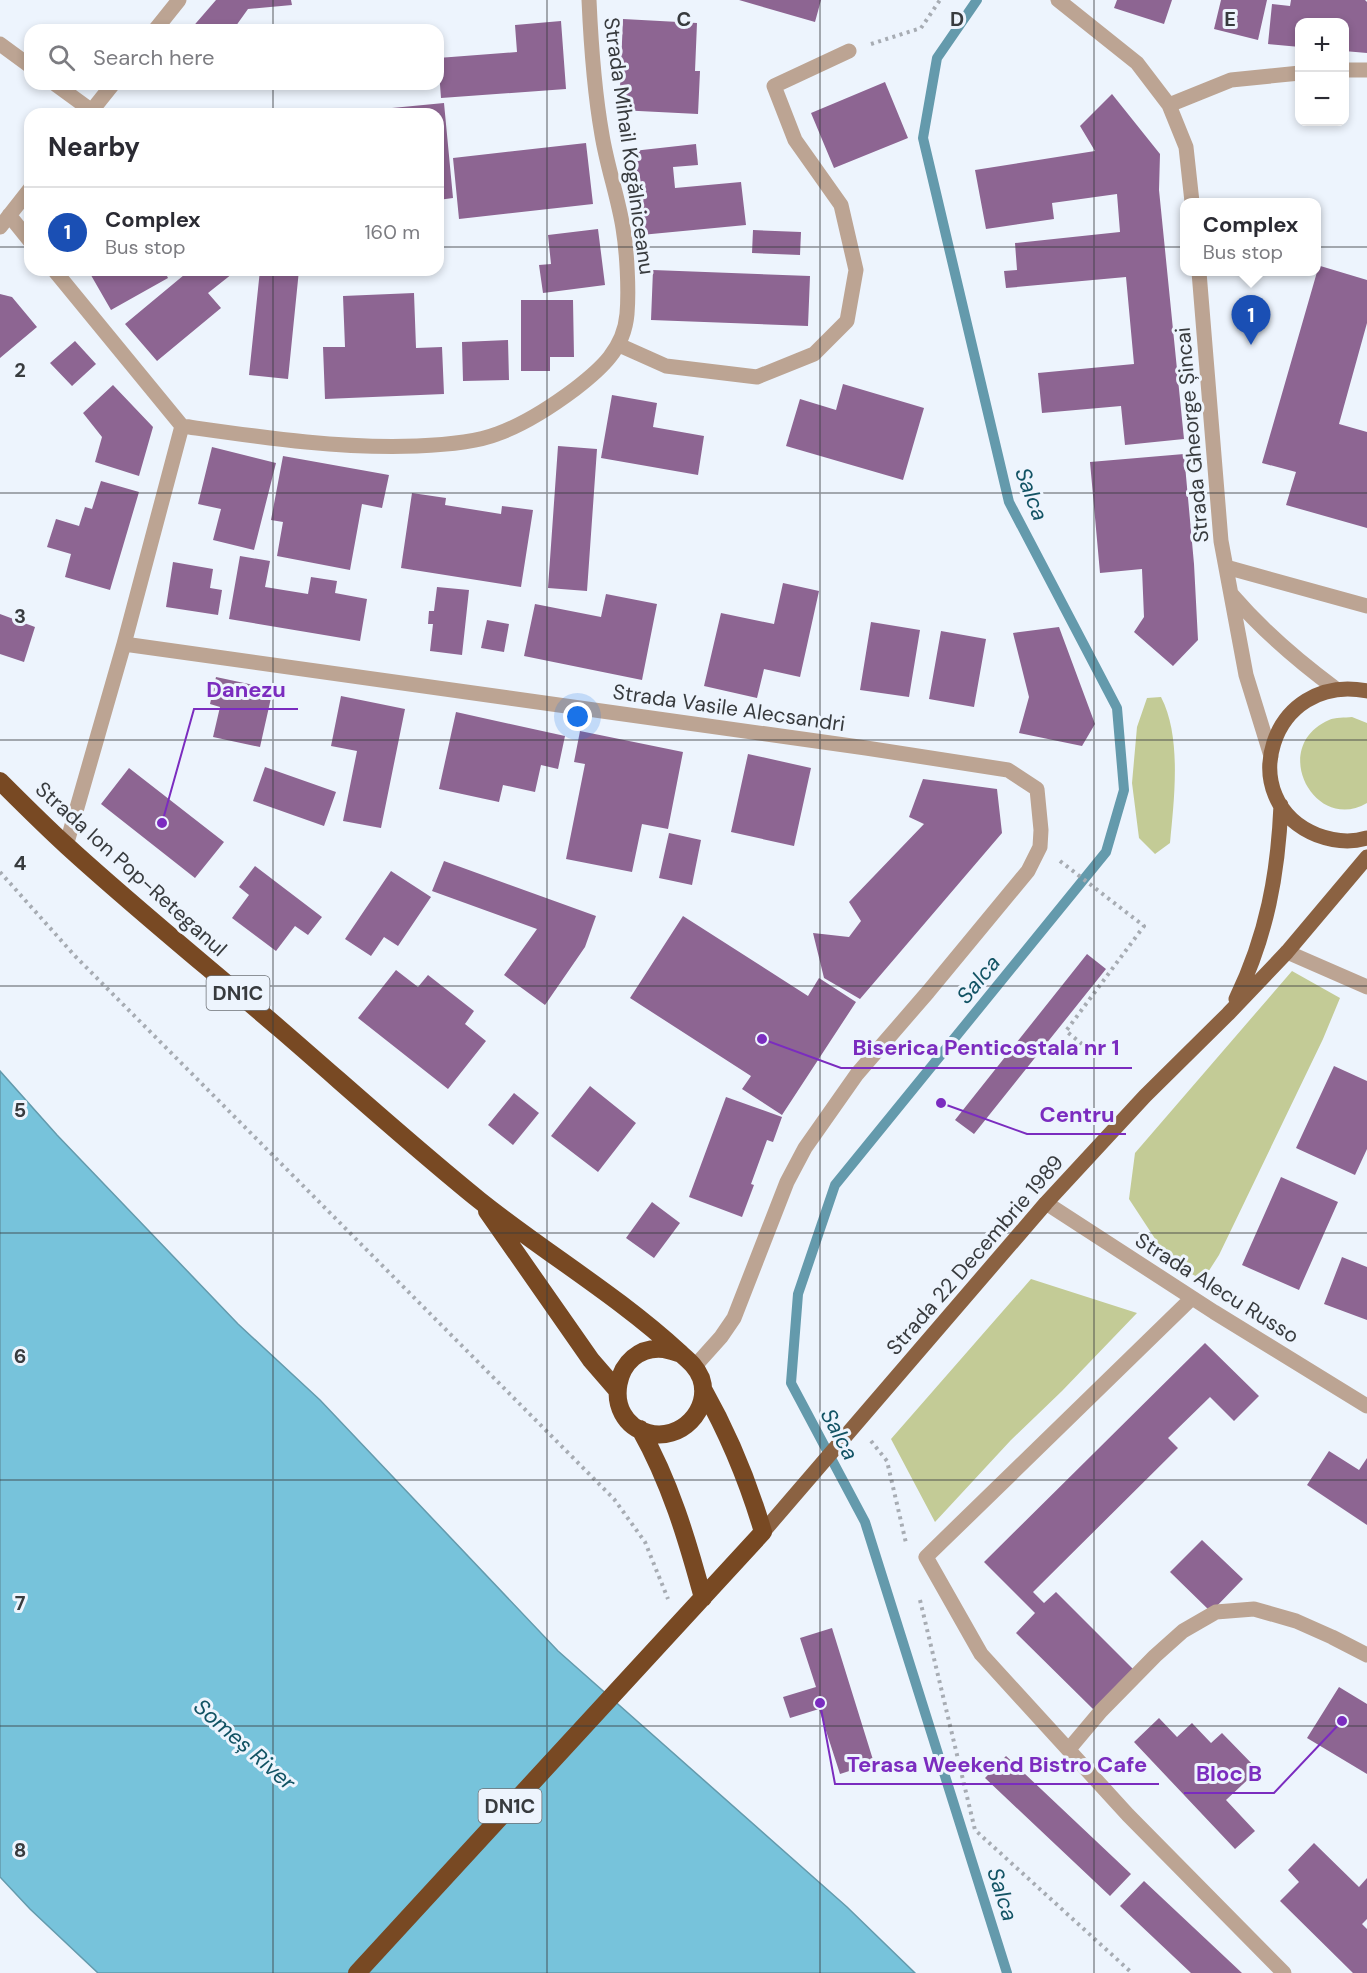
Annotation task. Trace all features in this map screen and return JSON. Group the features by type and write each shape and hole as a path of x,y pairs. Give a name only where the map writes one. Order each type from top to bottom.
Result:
{"highway":[{"name":"Strada Ion Pop-Reteganul","path":"0,781 66,846 479,1200 651,1326 688,1360"},
{"name":"Strada Ion Pop-Reteganul","path":"479,1200 591,1360 617,1390"},
{"path":"617,1390 620,1375 630,1360 646,1351 664,1349 688,1360"},
{"name":"DN1C","path":"357,1973 763,1532 749,1485 736,1454 688,1360"},
{"path":"640,1429 647,1433 665,1435 682,1429 695,1417 703,1400 703,1389"},
{"name":"DN1C","path":"617,1390 620,1410 631,1424 640,1429 656,1457 689,1547 703,1598"}],"main road":[{"path":"1367,691 1352,688 1336,689 1316,695 1299,705 1285,719 1275,737 1270,756 1270,773 1274,789 1281,805 1293,820 1308,831 1326,838 1344,841 1367,838"},
{"name":"Strada 22 Decembrie 1989","path":"1228,1014 1250,969 1261,939 1279,847 1281,805"},
{"name":"Strada 22 Decembrie 1989","path":"763,1532 1046,1203 1145,1096 1287,952 1367,857"}],"street":[{"path":"160,24 179,0"},
{"name":"Strada Mihail Kogălniceanu","path":"182,426 278,440 375,447 456,442 496,435 548,409 599,371 619,345 624,332 628,303 623,229 602,136 588,0"},
{"path":"1060,2 1137,63 1169,105 1186,147 1192,198"},
{"path":"0,44 24,62"},
{"path":"619,345 666,366 757,377 814,354 847,321 856,270 841,205 795,140 774,86 849,51"},
{"path":"1349,70 1367,70"},
{"path":"1169,105 1231,80 1295,73"},
{"path":"63,90 86,108"},
{"path":"94,108 108,90"},
{"path":"24,196 4,221 24,236"},
{"path":"59,276 182,426 124,644 66,846"},
{"name":"Strada Gheorge Șincai","path":"1199,276 1221,541 1246,675 1270,756"},
{"path":"1226,567 1367,606"},
{"path":"1232,595 1285,649 1336,689"},
{"name":"Strada Vasile Alecsandri","path":"124,644 1008,770 1037,789 1041,830 1040,848 1028,871 857,1074 806,1148 787,1182 734,1318 721,1337 688,1360"},
{"path":"1287,952 1367,987"},
{"name":"Strada Alecu Russo","path":"1046,1203 1192,1298 1367,1406"},
{"path":"1192,1298 926,1557 981,1654 1128,1815 1284,1973"},
{"path":"1069,1749 1101,1711 1155,1656 1183,1631 1216,1612 1254,1608 1296,1621 1367,1655"}],"path":[{"path":"849,51 921,28 940,0"},
{"path":"1059,860 1144,926 1066,1031 1082,1044"},
{"path":"0,872 75,956 614,1499 645,1542 678,1624"},
{"path":"856,1424 887,1461 909,1554"},
{"path":"920,1600 975,1830 1132,1973"}],"green space":[{"path":"1161,697 1172,731 1175,769 1170,843 1155,854 1139,838 1132,783 1137,727 1147,698"},
{"path":"1352,717 1367,723 1367,803 1348,809 1331,807 1316,797 1306,783 1301,766 1302,749 1311,733 1329,720"},
{"path":"1292,971 1340,998 1323,1039 1219,1255 1203,1280 1171,1263 1129,1199 1135,1153"},
{"path":"1031,1279 1137,1313 1011,1440 935,1522 891,1439"}],"water":[{"name":"Someș River","path":"0,1071 57,1135 238,1324 320,1400 558,1651 847,1907 915,1973 98,1973 30,1909 0,1877"}],"building":[{"path":"216,0 291,0 292,5 248,9 237,24 195,24"},
{"path":"739,0 821,0 815,22"},
{"path":"1117,0 1172,0 1164,24 1114,8"},
{"path":"1221,0 1267,0 1258,40 1214,29"},
{"path":"1291,0 1365,0 1367,2 1367,53 1349,51 1349,18 1295,18 1295,47 1268,44 1272,4 1290,6"},
{"path":"623,19 697,23 695,71 700,71 698,114 619,110"},
{"path":"561,21 566,89 441,98 440,90 444,90 444,58 517,52 515,25"},
{"path":"885,82 908,138 834,168 811,113"},
{"path":"1112,94 1160,154 1159,190 1184,439 1125,445 1121,406 1042,413 1038,373 1134,364 1126,277 1006,288 1004,271 1017,270 1015,243 1120,232 1117,194 1052,203 1054,219 986,229 975,170 1095,151 1080,126"},
{"path":"444,103 453,198 444,199 444,108 392,108"},
{"path":"586,143 593,204 459,219 453,158"},
{"path":"696,144 698,165 673,167 675,188 741,182 746,225 641,235 633,151"},
{"path":"598,229 605,285 543,293 539,265 551,264 548,235"},
{"path":"753,230 801,232 800,255 752,253"},
{"path":"1321,266 1367,280 1367,323 1339,424 1367,432 1367,528 1286,505 1296,472 1262,463 1316,276 1321,276"},
{"path":"653,270 810,276 808,326 651,320"},
{"path":"91,276 167,276 168,278 111,310"},
{"path":"183,276 229,276 208,293 221,308 157,361 125,324"},
{"path":"259,276 298,276 288,379 249,375"},
{"path":"414,293 416,348 442,347 444,394 325,399 323,347 345,347 343,296"},
{"path":"0,294 12,297 37,327 0,358"},
{"path":"521,300 573,300 574,357 550,357 550,371 521,371"},
{"path":"508,340 509,380 463,381 462,342"},
{"path":"75,341 96,364 72,386 50,363"},
{"path":"843,384 924,408 903,480 786,446 800,399 836,410"},
{"path":"113,385 153,427 139,476 95,462 102,437 83,413"},
{"path":"612,395 657,403 653,427 704,436 698,475 601,458"},
{"path":"558,446 597,449 587,591 548,588"},
{"path":"212,447 276,463 254,550 213,540 221,509 198,504"},
{"path":"1184,454 1198,640 1173,666 1134,632 1144,617 1142,569 1100,573 1090,462"},
{"path":"283,456 389,475 382,508 362,504 350,570 277,556 283,522 271,520"},
{"path":"101,481 139,492 110,590 65,577 71,554 47,547 56,519 79,526 85,507 92,509"},
{"path":"412,493 446,498 445,505 501,514 502,506 533,510 521,587 401,568"},
{"path":"240,556 270,561 265,587 308,594 311,577 337,581 335,593 367,599 360,641 229,619"},
{"path":"173,562 213,569 210,588 222,590 218,615 166,607"},
{"path":"783,583 819,591 800,677 764,669 757,698 704,686 721,613 774,624"},
{"path":"437,587 469,590 462,655 430,651 433,624 428,624 429,611 434,611"},
{"path":"606,594 657,604 642,680 524,656 535,604 601,617"},
{"path":"0,614 35,627 24,662 0,654"},
{"path":"487,620 509,624 504,652 481,648"},
{"path":"871,622 920,630 909,697 860,690"},
{"path":"1059,627 1095,724 1082,746 1019,733 1029,697 1013,633"},
{"path":"941,631 986,639 974,707 929,699"},
{"path":"216,677 273,689 260,747 213,737 220,707 210,704"},
{"path":"341,696 405,709 381,828 343,821 357,751 331,746"},
{"path":"456,712 565,736 558,769 541,765 535,792 503,785 499,802 439,789"},
{"path":"580,731 683,752 668,829 642,824 632,872 566,859 585,764 574,762"},
{"path":"748,754 811,768 794,846 731,832"},
{"path":"265,767 336,792 324,826 253,801"},
{"path":"129,768 224,842 195,878 101,804"},
{"path":"923,779 997,789 1002,833 860,999 824,978 813,933 849,937 861,921 849,902 924,824 909,817"},
{"path":"669,833 701,840 692,885 659,878"},
{"path":"444,861 596,916 585,947 545,1005 504,975 537,929 432,891"},
{"path":"255,866 322,917 308,935 295,926 276,951 232,918 249,895 239,887"},
{"path":"391,871 431,897 398,946 384,937 371,956 345,939"},
{"path":"683,916 808,996 819,978 856,1002 782,1115 742,1089 751,1076 630,998"},
{"path":"1087,954 1106,969 974,1134 955,1120"},
{"path":"396,970 418,987 428,975 474,1011 465,1024 486,1041 448,1089 358,1018"},
{"path":"1334,1066 1367,1081 1367,1149 1355,1175 1296,1148"},
{"path":"590,1086 636,1123 598,1172 551,1136"},
{"path":"514,1093 539,1113 513,1145 488,1125"},
{"path":"726,1097 782,1117 773,1142 767,1140 742,1217 689,1197"},
{"path":"1281,1177 1338,1202 1299,1290 1242,1265"},
{"path":"652,1202 680,1223 654,1258 626,1238"},
{"path":"1342,1257 1367,1267 1367,1320 1324,1304"},
{"path":"1205,1343 1259,1396 1234,1421 1210,1397 1168,1438 1178,1448 1033,1592 1044,1603 1056,1592 1134,1670 1094,1710 1016,1633 1035,1613 984,1562"},
{"path":"1329,1451 1359,1470 1367,1458 1367,1525 1307,1485"},
{"path":"1202,1540 1243,1579 1211,1612 1170,1572"},
{"path":"832,1628 874,1763 840,1774 819,1709 790,1718 783,1697 816,1687 800,1638"},
{"path":"1339,1687 1367,1704 1367,1774 1307,1738"},
{"path":"1159,1718 1177,1737 1192,1723 1211,1743 1222,1733 1258,1770 1226,1800 1255,1831 1235,1849 1134,1742"},
{"path":"1006,1756 1131,1874 1110,1896 985,1778"},
{"path":"1314,1843 1359,1887 1367,1878 1367,1919 1362,1924 1367,1929 1367,1973 1353,1973 1280,1901 1299,1882 1288,1870"},
{"path":"1144,1881 1242,1973 1191,1973 1120,1906"}],"waterway":[{"name":"Salca","path":"977,0 937,58 923,138 1009,502 1117,708 1124,790 1106,852 835,1185 798,1294 791,1383 865,1522 1007,1973"}],"place":[{"name":"Complex","path":"1251,345"},
{"name":"Danezu","path":"162,823"},
{"name":"Biserica Penticostala nr 1","path":"762,1039"},
{"name":"Centru","path":"941,1103"},
{"name":"Terasa Weekend Bistro Cafe","path":"820,1703"},
{"name":"Bloc B","path":"1342,1721"}]}
